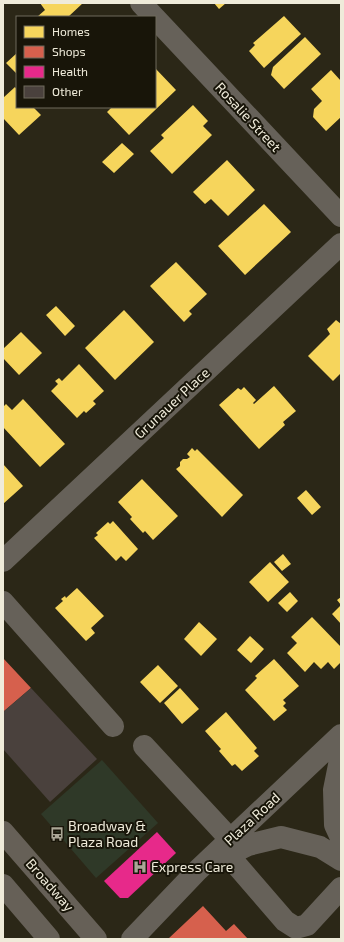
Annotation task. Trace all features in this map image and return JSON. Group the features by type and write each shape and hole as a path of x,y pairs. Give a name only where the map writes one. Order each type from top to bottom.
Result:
{"main road":[{"name":"Broadway","path":"3,832 96,939"},
{"path":"3,885 49,939"}],"street":[{"name":"Rosalie Street","path":"141,3 154,16"},
{"name":"Rosalie Street","path":"156,18 341,216"},
{"name":"Grunauer Place","path":"3,561 341,244"},
{"path":"3,602 113,726"},
{"name":"Plaza Road","path":"229,847 341,735"},
{"path":"144,746 229,847 285,921 296,928 307,925 341,888"},
{"path":"341,755 334,790 335,825 341,838"},
{"path":"132,939 198,870 229,847 248,845 281,837 320,847 341,860"}],"green space":[{"path":"102,760 158,823 96,878 41,814"}],"building: Homes":[{"path":"40,3 83,3 69,16 38,16 45,10"},
{"path":"214,3 226,3 219,9"},
{"path":"284,16 301,34 264,68 249,51 255,45 253,43"},
{"path":"305,37 321,54 284,89 271,75 273,67"},
{"path":"16,54 16,73 6,63"},
{"path":"156,69 176,90 129,135 107,112 111,108 156,108"},
{"path":"331,70 341,81 341,117 326,131 313,117 314,109 322,101 311,89"},
{"path":"15,87 16,108 34,108 41,115 19,135 3,118 3,98"},
{"path":"193,105 208,121 203,126 212,135 172,174 150,151 164,138 161,135"},
{"path":"122,143 134,154 114,173 102,162"},
{"path":"227,160 255,190 228,216 211,199 205,204 193,192"},
{"path":"264,204 291,232 245,275 218,246"},
{"path":"176,262 207,294 189,311 192,314 184,322 150,286"},
{"path":"56,306 75,326 65,336 46,315"},
{"path":"124,310 154,342 115,380 85,348"},
{"path":"336,320 341,324 341,373 333,381 308,356 330,334 327,329"},
{"path":"21,332 42,353 19,375 3,358 3,349"},
{"path":"79,364 104,391 93,401 96,404 86,413 84,411 77,418 51,391 58,384 55,381 59,378 62,381"},
{"path":"274,386 296,411 283,422 285,425 259,449 219,405 238,388 241,390 244,387 256,400 253,403 254,404"},
{"path":"23,399 65,444 40,467 3,427 3,407 6,404 12,410"},
{"path":"192,448 195,451 197,449 243,495 222,517 176,469 180,466 180,462 183,459 190,457 187,454"},
{"path":"3,464 23,486 3,504"},
{"path":"142,479 178,516 153,540 145,531 143,533 130,519 132,517 118,502"},
{"path":"306,490 321,507 312,515 297,498"},
{"path":"113,521 138,549 126,561 121,556 116,561 94,538 98,535 96,533 108,522 110,524"},
{"path":"283,554 291,564 282,571 274,562"},
{"path":"270,562 289,582 268,602 249,582"},
{"path":"77,588 104,616 91,628 95,633 86,641 55,608 63,601 61,599 65,596 66,598"},
{"path":"290,592 298,601 287,612 278,603"},
{"path":"341,597 341,605 337,600"},
{"path":"341,605 341,624 332,614"},
{"path":"312,617 341,647 341,662 334,669 328,662 321,669 314,662 305,672 287,653 297,643 291,637"},
{"path":"199,622 217,639 201,656 184,639"},
{"path":"250,636 264,649 251,663 237,650"},
{"path":"274,659 299,686 283,700 286,703 283,706 287,710 274,721 245,690 257,678 255,676"},
{"path":"158,665 178,686 160,703 140,682"},
{"path":"180,688 199,709 182,724 164,703"},
{"path":"226,712 257,748 254,751 259,756 242,771 235,764 232,766 219,751 221,749 205,731"}],"building: Shops":[{"path":"3,658 31,688 3,712"},
{"path":"203,906 226,931 234,924 248,939 168,939"}],"building: Health":[{"name":"Express Care","path":"157,832 176,853 128,898 120,898 104,881"}],"building: Other":[{"path":"31,688 97,759 50,802 3,749 3,712"}],"place":[{"name":"Broadway & Plaza Road","path":"57,834"},
{"name":"Express Care","path":"140,867"}]}
